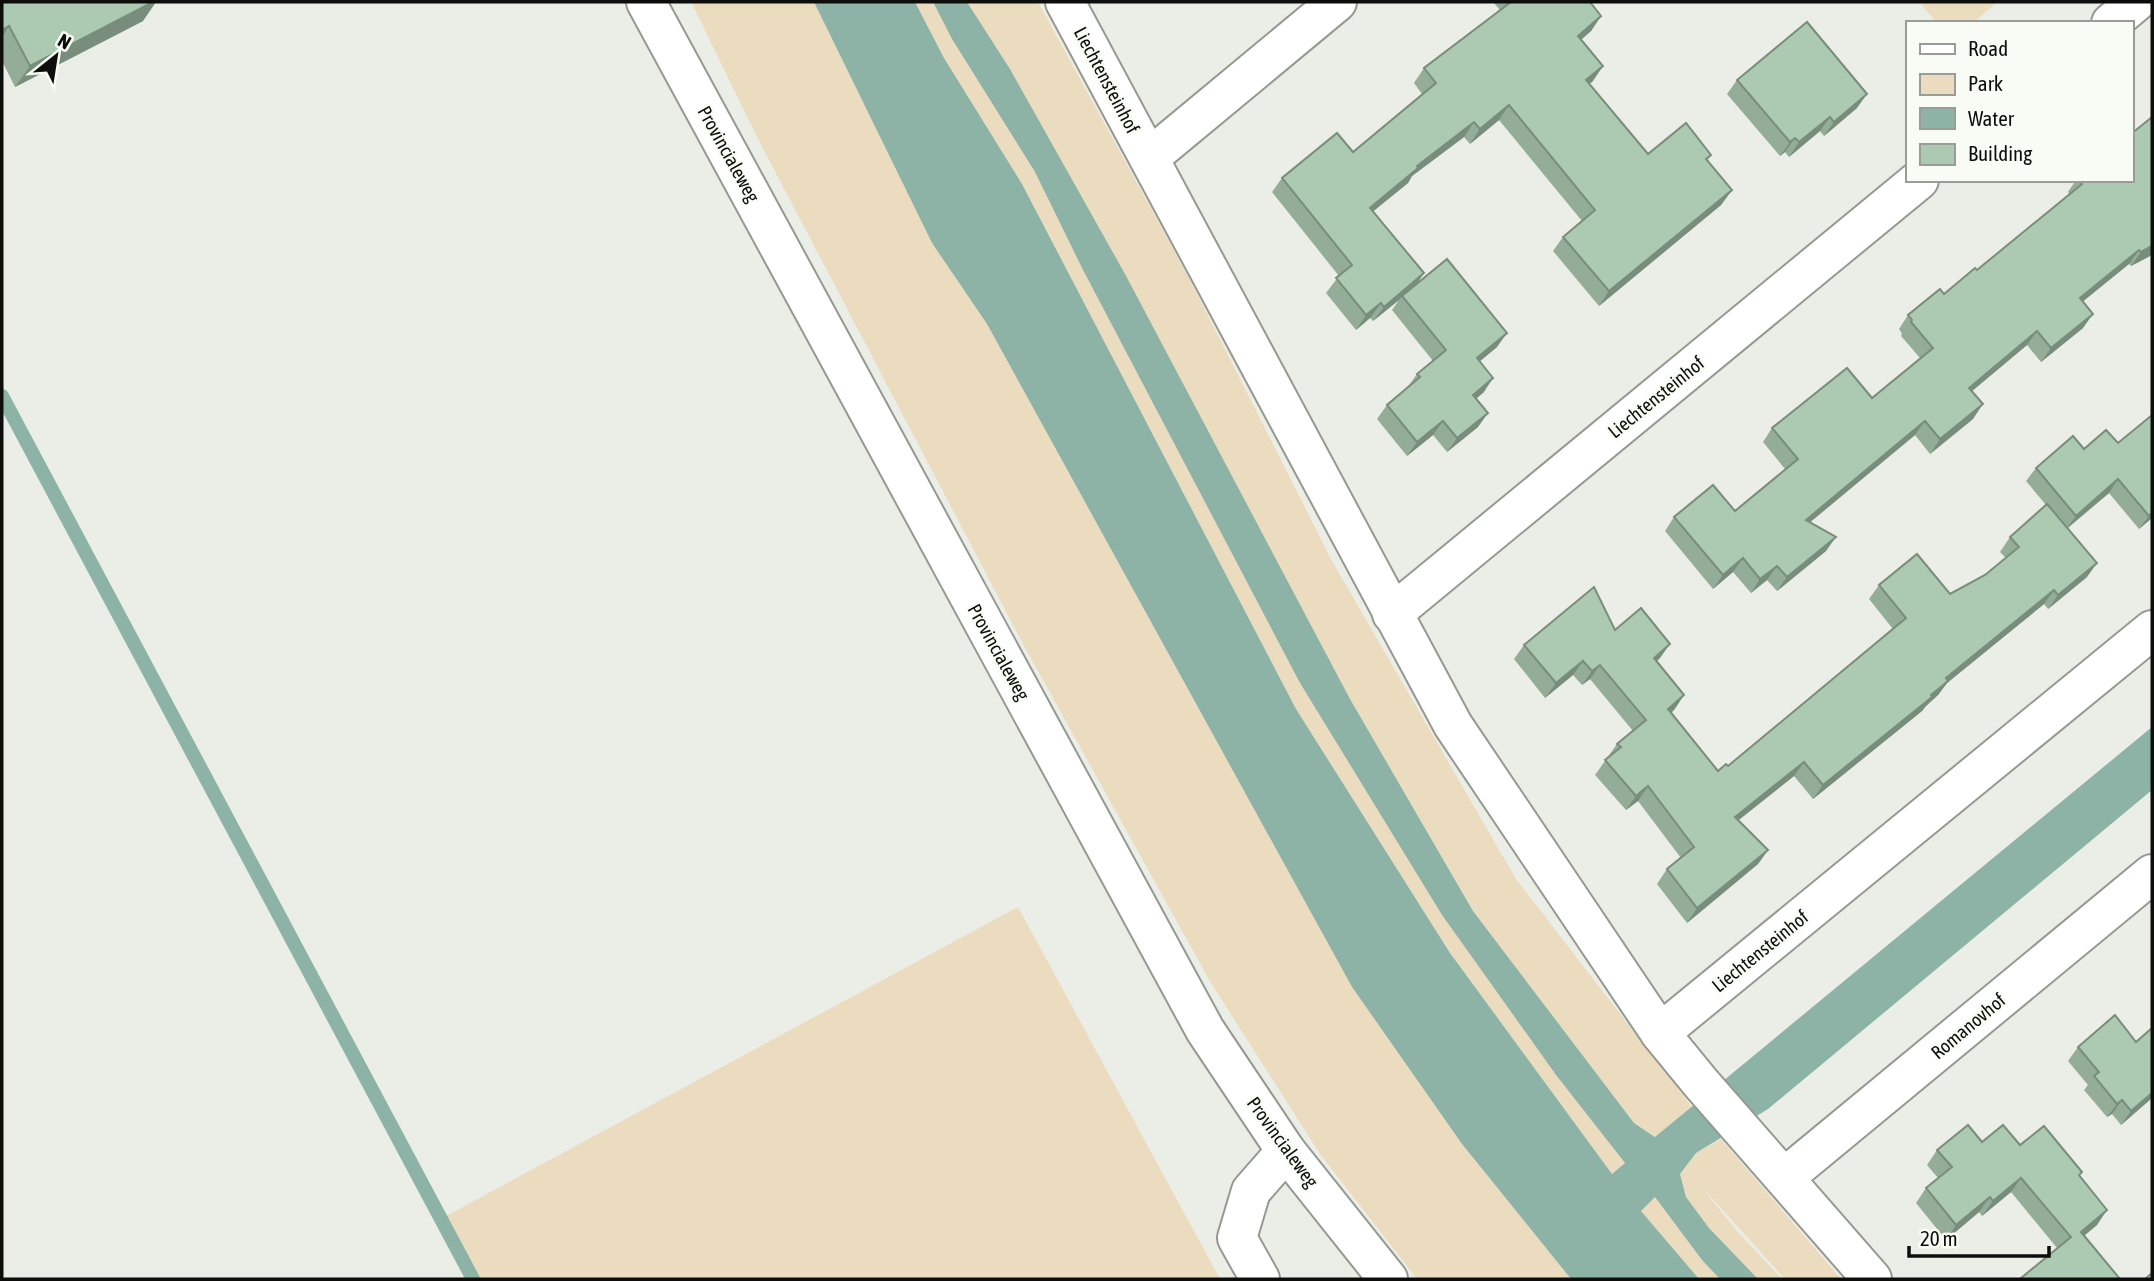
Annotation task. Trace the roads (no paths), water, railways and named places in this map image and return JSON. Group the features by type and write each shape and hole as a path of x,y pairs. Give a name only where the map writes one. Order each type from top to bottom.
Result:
{"street":[{"name":"Provincialeweg","path":"646,2 1205,1030 1286,1151 1388,1279"},
{"name":"Liechtensteinhof","path":"1065,2 1453,725 1660,1033 1785,1177"},
{"name":"Liechtensteinhof","path":"1149,158 1337,2"},
{"path":"2113,21 2136,2"},
{"name":"Liechtensteinhof","path":"1392,614 1917,182"},
{"name":"Liechtensteinhof","path":"1660,1033 2152,630"},
{"name":"Romanovhof","path":"1785,1177 2152,874"},
{"path":"1260,1279 1237,1238 1251,1191 1286,1151"},
{"path":"1785,1177 1872,1279"}],"water":[{"path":"814,2 915,2 944,58 1022,184 1296,709 1450,953 1612,1174 1625,1163 1556,1075 1442,915 1300,683 1082,268 1035,172 952,39 933,2 967,2 1010,69 1125,274 1350,699 1473,911 1634,1123 1655,1137 2152,727 2152,790 1768,1109 1696,1153 1680,1174 1686,1197 1709,1228 1758,1279 1720,1279 1702,1260 1655,1197 1641,1211 1699,1279 1571,1279 1462,1144 1352,987 987,324 932,243"}],"waterway":[{"path":"2,396 473,1279"}]}
